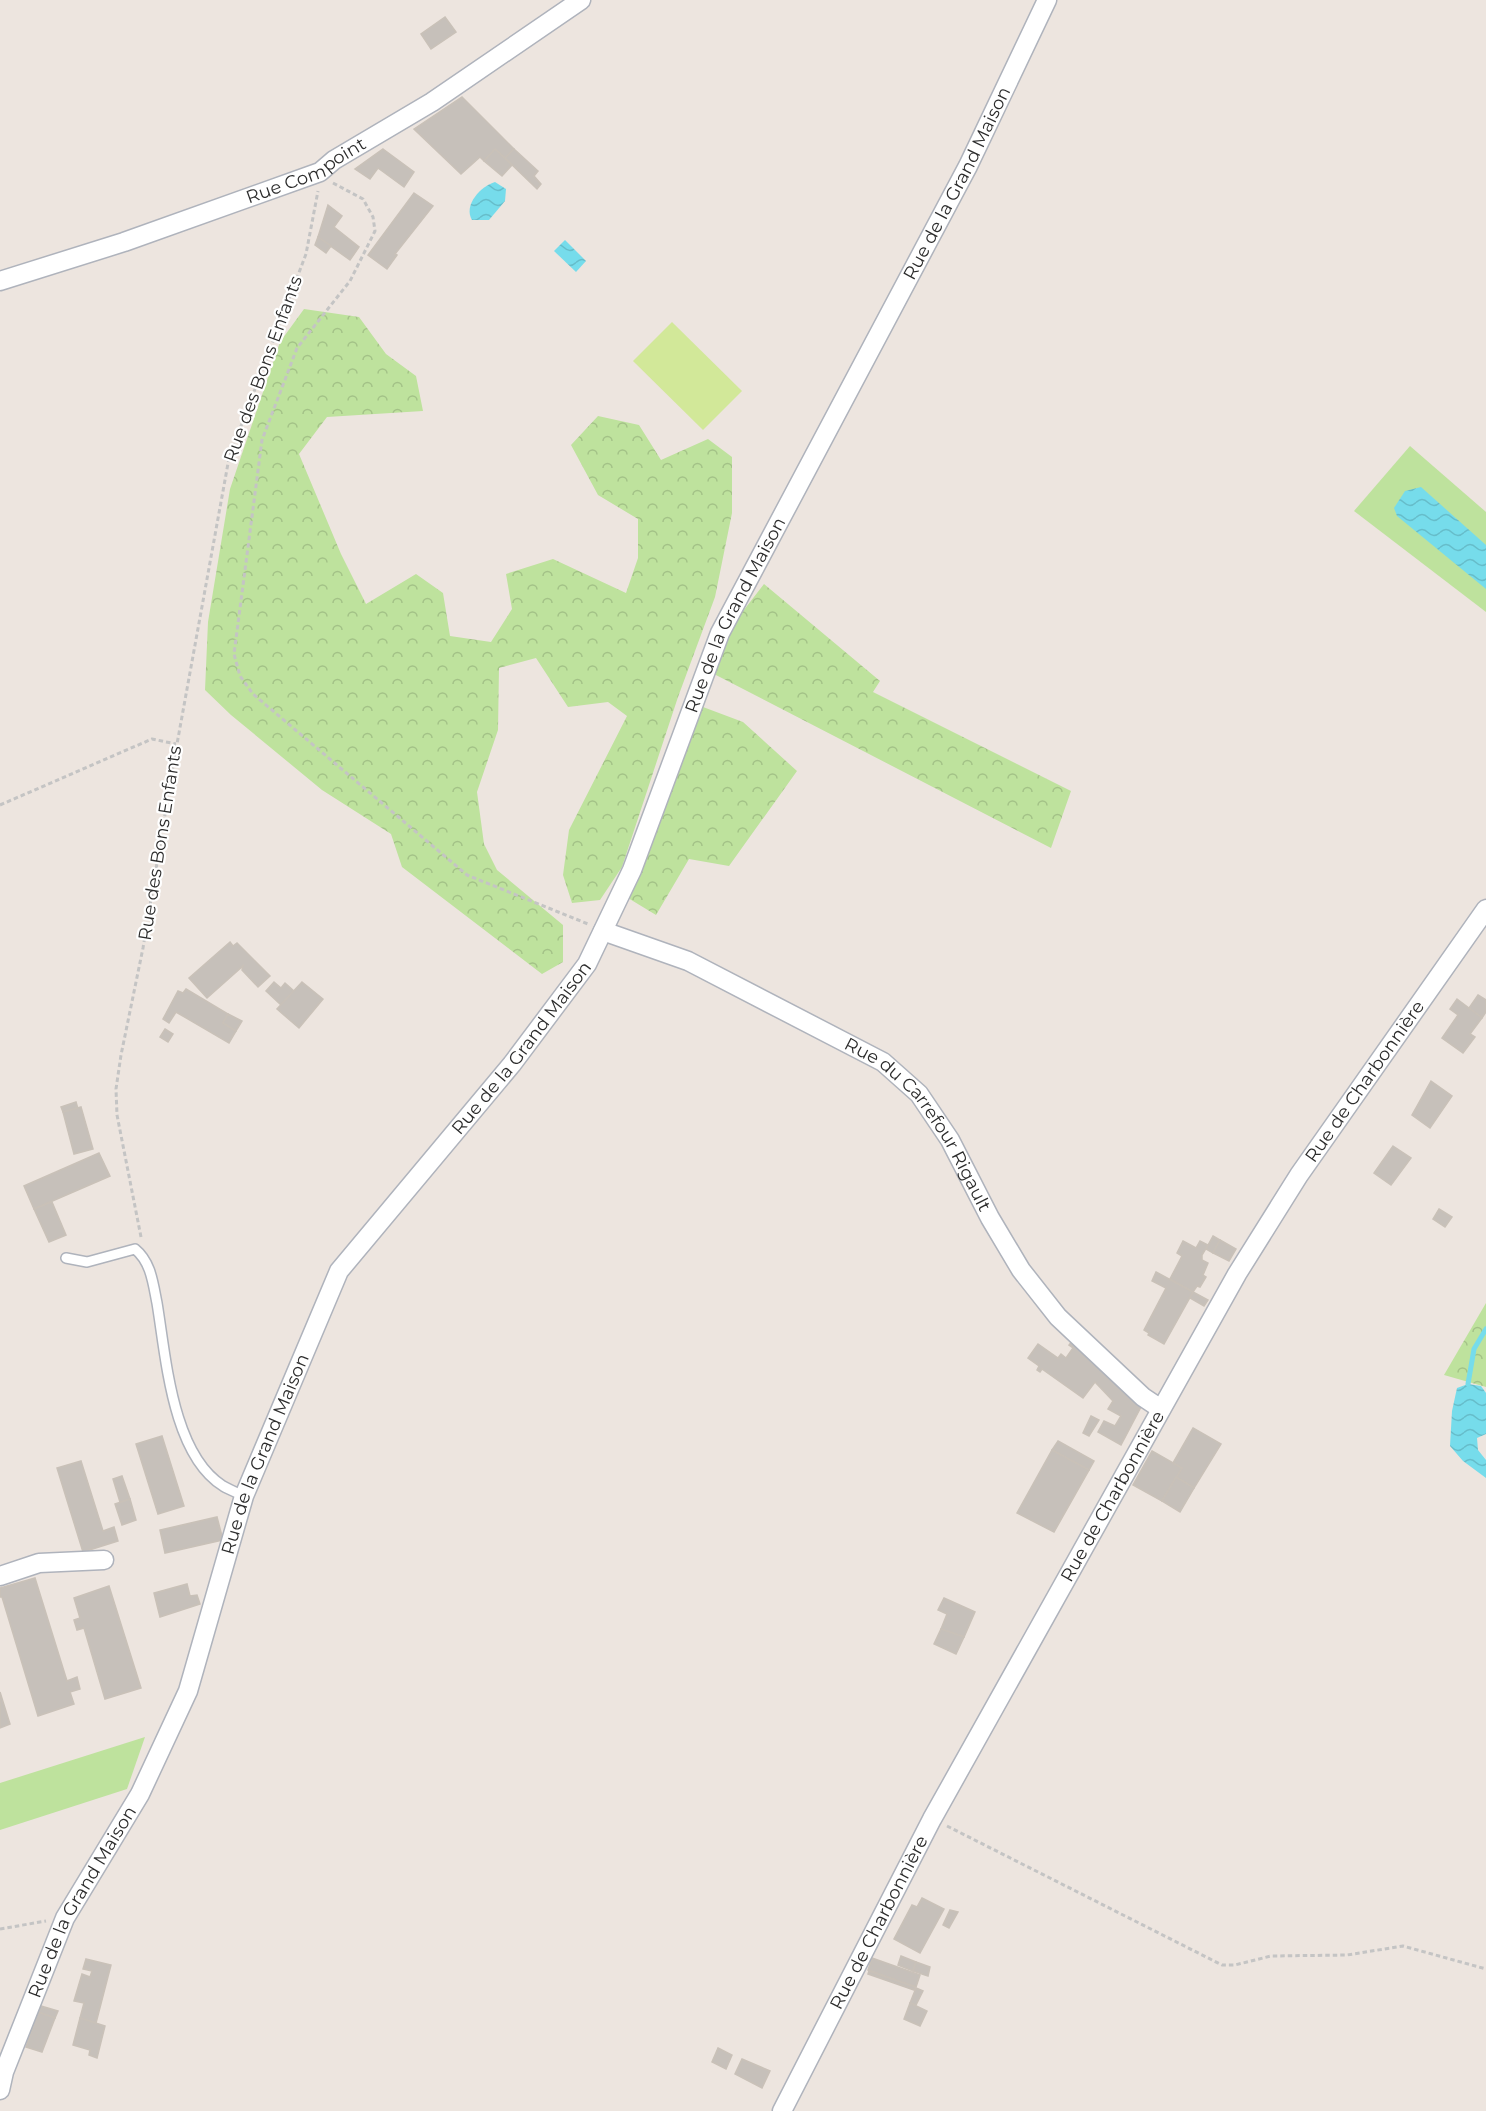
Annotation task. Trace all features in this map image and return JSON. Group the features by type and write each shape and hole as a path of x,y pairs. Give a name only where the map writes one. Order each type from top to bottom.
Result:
{"street":[{"name":"Rue Compoint","path":"0,281 320,176 334,160 432,102 581,0"},
{"name":"Rue de la Grand Maison","path":"0,2090 4,2072 65,1918 140,1794 188,1691 244,1496 339,1271 512,1064 587,964 596,928 632,870 720,633 968,166 1047,0"},
{"name":"Rue de Charbonnière","path":"782,2111 932,1819 1237,1274 1299,1175 1486,909"},
{"name":"Rue du Carrefour Rigault","path":"596,928 688,961 883,1062 920,1094 950,1140 990,1218 1021,1270 1051,1308 1143,1397 1161,1409"},
{"path":"0,1576 39,1563 104,1560"}],"lane":[{"path":"66,1258 87,1262 135,1249 143,1256 154,1290 172,1395 182,1430 205,1467 222,1485 244,1496"}],"path":[{"name":"Rue des Bons Enfants","path":"143,1256 140,1221 117,1115 116,1089 229,458 306,254 320,176"},
{"path":"320,176 339,184 363,199 374,217 375,231 350,281 297,348 262,440 234,654 240,676 253,694 467,875 596,928"},
{"path":"0,806 152,739 177,744"},
{"path":"932,1819 1222,1965 1235,1965 1271,1956 1347,1955 1403,1946 1486,1969"},
{"path":"0,1929 65,1918"}],"green space":[{"path":"304,309 359,317 386,354 416,376 423,411 327,417 299,454 341,554 366,604 416,574 443,593 450,636 491,642 512,609 506,574 553,559 626,593 638,558 638,519 598,495 571,445 598,416 639,425 661,460 708,439 732,457 732,513 715,597 678,697 622,867 600,900 572,903 563,875 569,830 627,716 608,702 568,707 536,658 499,668 498,730 477,792 484,844 497,870 563,925 563,962 542,974 402,867 391,834 322,790 231,715 205,690 208,622 230,489 280,342"},
{"path":"672,322 742,391 703,430 633,361"},
{"path":"1410,446 1486,512 1486,612 1354,511"},
{"path":"764,584 880,681 873,692 1071,791 1051,848 714,674 733,624"},
{"path":"703,707 743,722 797,771 729,866 689,859 656,915 628,898"},
{"path":"1486,1303 1486,1387 1444,1375"},
{"path":"145,1737 127,1789 0,1830 0,1783"}],"water":[{"path":"495,182 506,189 505,201 489,220 472,220 470,208 475,197"},
{"path":"565,240 586,261 576,272 554,251"},
{"path":"1421,487 1486,545 1486,589 1397,516 1394,508 1405,491"},
{"path":"1468,1384 1481,1386 1486,1393 1486,1434 1477,1438 1478,1450 1486,1460 1486,1478 1463,1461 1450,1446 1452,1411 1457,1388"}],"building":[{"path":"445,17 456,32 431,49 421,34"},
{"path":"462,97 514,149 505,158 495,149 484,161 480,157 461,174 414,129"},
{"path":"383,149 414,172 404,187 378,168 370,179 355,169"},
{"path":"495,149 512,165 502,176 484,161"},
{"path":"514,149 538,171 534,176 541,184 537,189 505,158"},
{"path":"414,193 433,206 395,254 397,255 387,269 368,255"},
{"path":"328,205 342,216 334,227 359,247 350,260 318,237"},
{"path":"318,237 331,246 326,253 315,245"},
{"path":"230,942 233,946 237,943 270,976 258,987 242,970 243,966 207,998 189,978"},
{"path":"274,982 281,988 285,983 294,991 281,1005 266,991"},
{"path":"302,982 323,999 299,1028 277,1009"},
{"path":"186,989 228,1014 223,1023 236,1031 229,1043 176,1012 169,1023 163,1019 178,991 183,993"},
{"path":"1478,995 1486,1000 1486,1012 1482,1018 1469,1008"},
{"path":"1457,999 1482,1018 1470,1034 1475,1037 1463,1053 1442,1038 1458,1015 1450,1009"},
{"path":"228,1014 242,1021 236,1031 223,1023"},
{"path":"165,1029 173,1034 168,1042 160,1037"},
{"path":"1431,1081 1452,1096 1430,1128 1412,1115"},
{"path":"76,1102 78,1109 63,1112 61,1107"},
{"path":"81,1107 93,1149 74,1154 63,1112"},
{"path":"1393,1146 1411,1158 1391,1185 1374,1173"},
{"path":"99,1153 110,1176 34,1209 24,1186"},
{"path":"52,1202 66,1235 49,1242 34,1209"},
{"path":"1439,1209 1452,1217 1445,1227 1433,1219"},
{"path":"1213,1236 1220,1240 1213,1253 1206,1249"},
{"path":"1220,1240 1236,1249 1229,1261 1213,1253"},
{"path":"1183,1241 1196,1248 1200,1241 1208,1245 1202,1255 1202,1260 1208,1263 1203,1275 1206,1277 1200,1287 1197,1286 1193,1292 1170,1279 1182,1256 1177,1253"},
{"path":"1156,1272 1193,1292 1164,1344 1148,1335 1149,1333 1144,1330 1166,1288 1152,1281"},
{"path":"1193,1292 1208,1300 1204,1306 1190,1298"},
{"path":"1073,1340 1141,1407 1121,1445 1098,1432 1104,1421 1115,1426 1121,1416 1108,1409 1113,1401 1095,1382 1083,1398 1042,1369 1040,1372 1037,1370 1039,1366 1028,1358 1038,1344 1058,1358 1061,1354 1066,1358 1073,1348 1069,1345"},
{"path":"1091,1416 1099,1420 1089,1436 1083,1433"},
{"path":"1193,1428 1221,1444 1194,1488 1176,1477 1182,1468 1173,1463"},
{"path":"162,1436 184,1506 158,1514 136,1444"},
{"path":"1058,1441 1094,1461 1089,1470 1052,1450"},
{"path":"1052,1450 1089,1470 1054,1532 1017,1513"},
{"path":"1152,1451 1182,1468 1162,1501 1133,1485"},
{"path":"81,1461 103,1531 114,1527 118,1541 83,1552 57,1468"},
{"path":"122,1476 130,1499 120,1502 113,1479"},
{"path":"1176,1477 1194,1488 1180,1512 1162,1501"},
{"path":"130,1499 136,1520 122,1525 115,1504"},
{"path":"217,1517 223,1540 165,1553 160,1530"},
{"path":"35,1578 67,1681 77,1677 80,1689 70,1692 74,1704 38,1716 2,1597 0,1597 0,1588"},
{"path":"187,1584 190,1596 197,1595 200,1604 160,1617 154,1593"},
{"path":"109,1586 141,1688 105,1699 84,1628 77,1630 74,1620 80,1618 74,1598"},
{"path":"944,1598 975,1612 964,1637 941,1629 947,1614 938,1610"},
{"path":"941,1629 964,1637 956,1654 934,1644"},
{"path":"0,1692 10,1724 0,1728"},
{"path":"922,1898 944,1909 920,1953 894,1939 912,1905 917,1907"},
{"path":"950,1910 958,1912 949,1928 943,1925"},
{"path":"901,1956 916,1962 913,1971 898,1965"},
{"path":"872,1958 920,1975 916,1987 868,1970"},
{"path":"86,1959 111,1965 96,2023 80,2018 84,2003 74,2001 82,1974 90,1977 92,1971 83,1969"},
{"path":"916,1962 930,1967 928,1976 913,1971"},
{"path":"869,1971 915,1987 914,1990 868,1974"},
{"path":"916,1988 923,1991 916,2005 910,2003"},
{"path":"910,2003 927,2011 920,2026 904,2019"},
{"path":"41,2006 58,2011 55,2018 38,2012"},
{"path":"38,2012 55,2018 42,2052 26,2047"},
{"path":"80,2018 105,2026 97,2058 89,2055 90,2050 73,2045"},
{"path":"718,2048 732,2055 726,2069 712,2062"},
{"path":"742,2059 770,2071 762,2088 735,2074"}],"waterway":[{"path":"1468,1384 1474,1349 1486,1329"}]}
